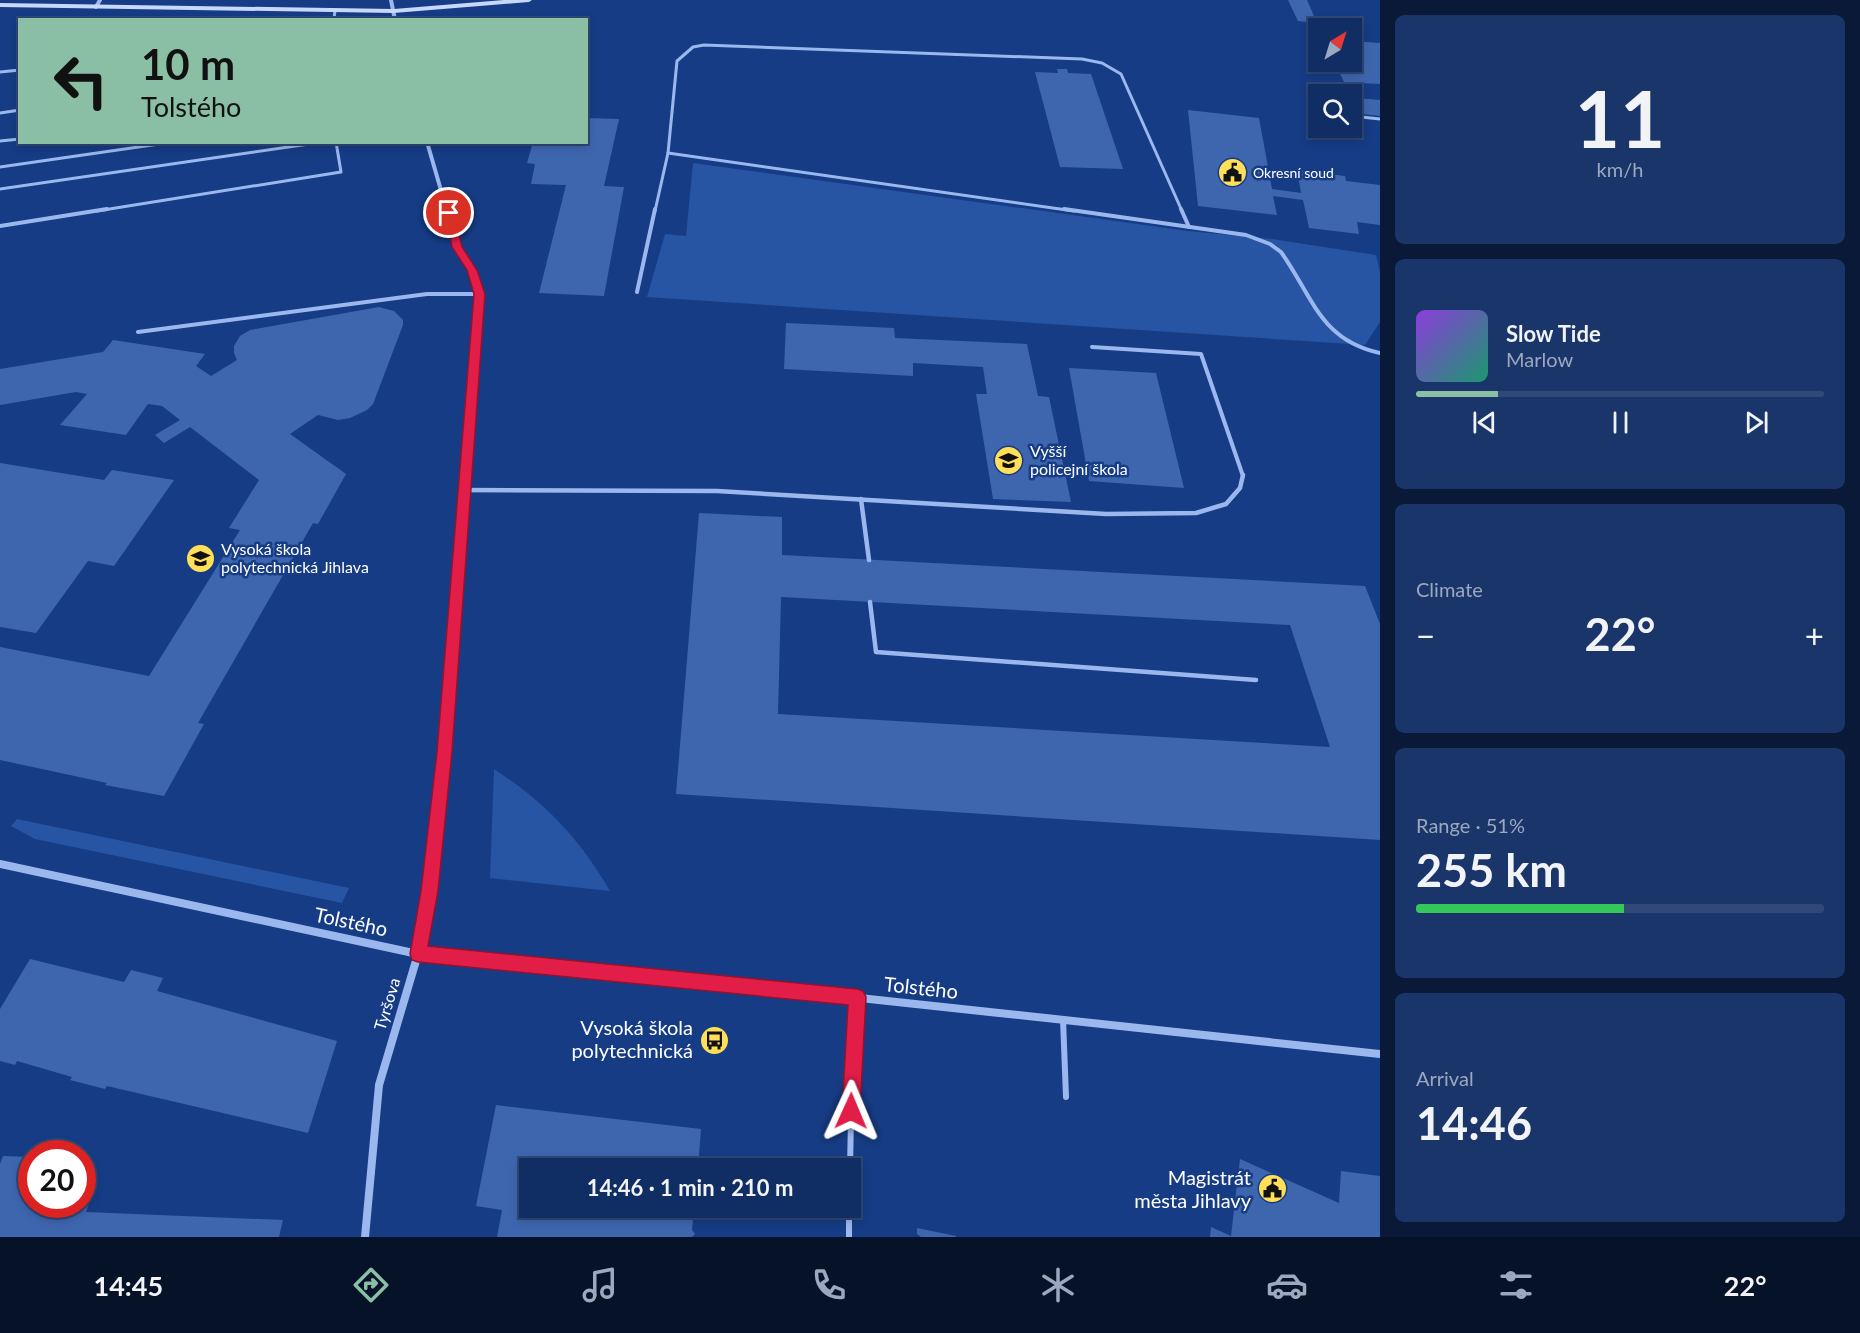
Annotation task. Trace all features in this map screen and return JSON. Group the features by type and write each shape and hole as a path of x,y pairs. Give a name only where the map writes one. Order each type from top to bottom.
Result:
{"street":[{"path":"391,0 394,18"},
{"path":"0,5 98,3 394,11 529,0"},
{"name":"Tyršova","path":"365,1237 379,1084 418,954 430,891 445,752 480,294 472,270 457,247 428,144"},
{"name":"Tolstého","path":"0,864 418,954 857,997 1380,1054"}],"lane":[{"path":"334,18 335,10"},
{"path":"637,292 668,153 677,61 693,47 704,45 1092,61 1113,68 1121,74 1133,97 1189,227"},
{"path":"0,72 18,70"},
{"path":"0,112 18,110"},
{"path":"1362,117 1380,119"},
{"path":"0,141 18,139"},
{"path":"0,167 159,144"},
{"path":"0,189 309,144"},
{"path":"0,226 341,172 336,144"},
{"path":"668,153 1246,235 1270,244 1281,252 1289,261 1330,331 1342,342 1357,349 1380,353"},
{"path":"138,332 427,294 480,294"},
{"path":"464,490 717,491 1106,514 1196,513 1226,504 1240,488 1243,476 1201,354 1092,347"},
{"path":"861,499 869,560"},
{"path":"870,602 876,652 1256,680"},
{"path":"850,1158 852,1072 857,997"},
{"path":"1063,1019 1066,1097"},
{"path":"849,1218 849,1237"}],"shaded area":[{"path":"693,163 1188,231 1272,239 1376,255 1380,272 1380,322 1365,345 647,297 665,234 686,236"},
{"path":"494,769 530,795 560,823 586,854 610,891 490,878"},
{"path":"17,819 349,888 342,903 35,839 11,826"}],"building":[{"path":"1288,0 1307,0 1315,18 1308,18 1308,22 1298,21"},
{"path":"1362,42 1380,43 1380,84 1344,82 1339,72 1362,72"},
{"path":"1057,69 1067,69 1068,73 1091,74 1123,169 1060,167 1035,72 1058,73"},
{"path":"1362,98 1380,100 1380,116 1362,114"},
{"name":"Okresní soud","path":"1188,110 1259,118 1272,189 1301,193 1297,170 1345,176 1346,181 1380,185 1380,225 1357,222 1359,234 1309,228 1303,200 1273,196 1277,215 1198,206"},
{"path":"588,118 619,119 604,186 624,187 604,296 539,293 566,185 531,184 535,164 527,163 532,144 588,144"},
{"path":"379,307 394,311 403,320 403,325 373,404 367,410 350,418 338,420 318,415 290,434 346,474 318,524 313,523 198,723 204,724 164,796 105,785 107,783 0,760 0,647 149,676 240,530 229,528 259,480 190,427 164,443 155,435 180,420 162,406 148,404 126,435 60,425 87,394 76,392 0,405 0,369 103,352 113,340 205,354 196,366 211,376 237,360 234,346 240,336 250,330"},
{"path":"786,323 894,328 895,338 1027,344 1038,396 1049,397 1071,502 993,499 976,394 987,394 983,367 913,363 913,376 784,369"},
{"path":"1069,368 1156,373 1184,488 1089,481"},
{"path":"0,463 104,480 112,470 174,480 114,566 88,561 36,633 0,627"},
{"path":"699,513 782,517 782,555 1365,586 1380,624 1380,840 676,794","holes":["781,597 1290,625 1330,747 778,714"]},
{"path":"30,959 124,982 131,970 163,978 157,991 337,1041 308,1133 107,1086 105,1089 70,1080 72,1077 17,1061 15,1065 0,1061 0,1009"},
{"path":"496,1105 701,1129 699,1158 519,1158 519,1218 693,1218 692,1230 695,1234 692,1237 497,1237 502,1210 476,1206"},
{"path":"3,1156 18,1157 18,1218 96,1218 96,1212 283,1220 279,1237 0,1237 0,1164"},
{"name":"Magistrát města Jihlavy","path":"1240,1159 1339,1203 1341,1171 1380,1176 1380,1237 1210,1237 1211,1227 1231,1236"},
{"path":"917,1228 956,1237 921,1237 917,1234"}],"place":[{"name":"Okresní soud","path":"1232,173"},
{"name":"Vyšší policejní škola","path":"1009,460"},
{"name":"Vysoká škola polytechnická Jihlava","path":"200,558"},
{"name":"Vysoká škola polytechnická","path":"714,1040"},
{"name":"Magistrát města Jihlavy","path":"1272,1189"}],"route":[{"path":"449,213 457,247 472,270 480,294 445,752 430,891 418,954 857,997 851,1111"}]}
